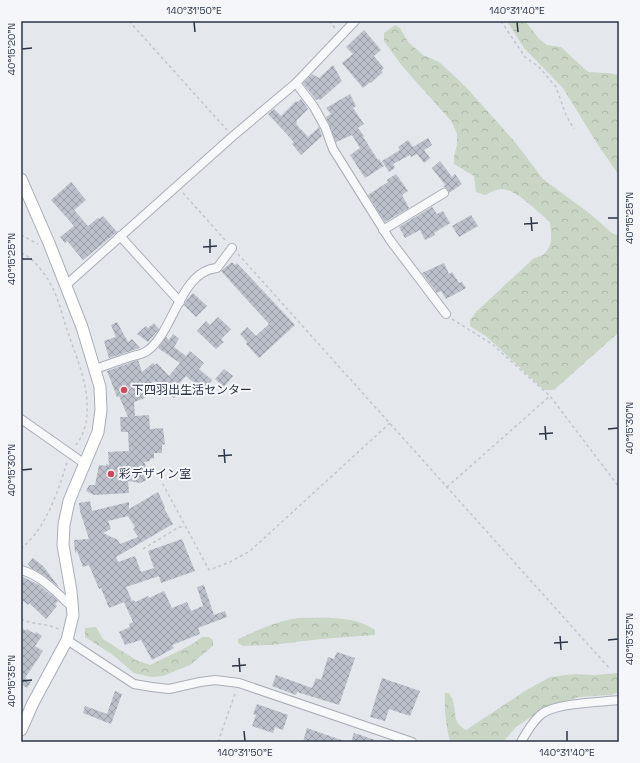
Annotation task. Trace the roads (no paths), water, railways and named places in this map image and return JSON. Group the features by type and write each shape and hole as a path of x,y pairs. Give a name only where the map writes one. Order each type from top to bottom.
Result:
{"street":[{"path":"66,285 177,185 296,83 355,21"},
{"path":"296,83 314,107 325,127 333,149 383,230 446,314"},
{"path":"21,179 52,250 82,327 100,387 101,410 98,432 69,501 64,525 63,545 72,591 73,615 68,637 33,703 21,730"},
{"path":"383,230 444,193"},
{"path":"120,236 180,302"},
{"path":"95,369 146,352 156,343 188,289 199,274 209,268 217,268 232,248"},
{"path":"21,419 85,464"},
{"path":"21,570 28,572 41,581 72,608"},
{"path":"68,637 134,684 169,689 215,680 238,683 412,742"},
{"path":"521,742 527,730 543,713 562,706 619,700"}],"place":[{"name":"下四羽出生活センター","path":"124,390"},
{"name":"彩デザイン室","path":"111,474"}]}
